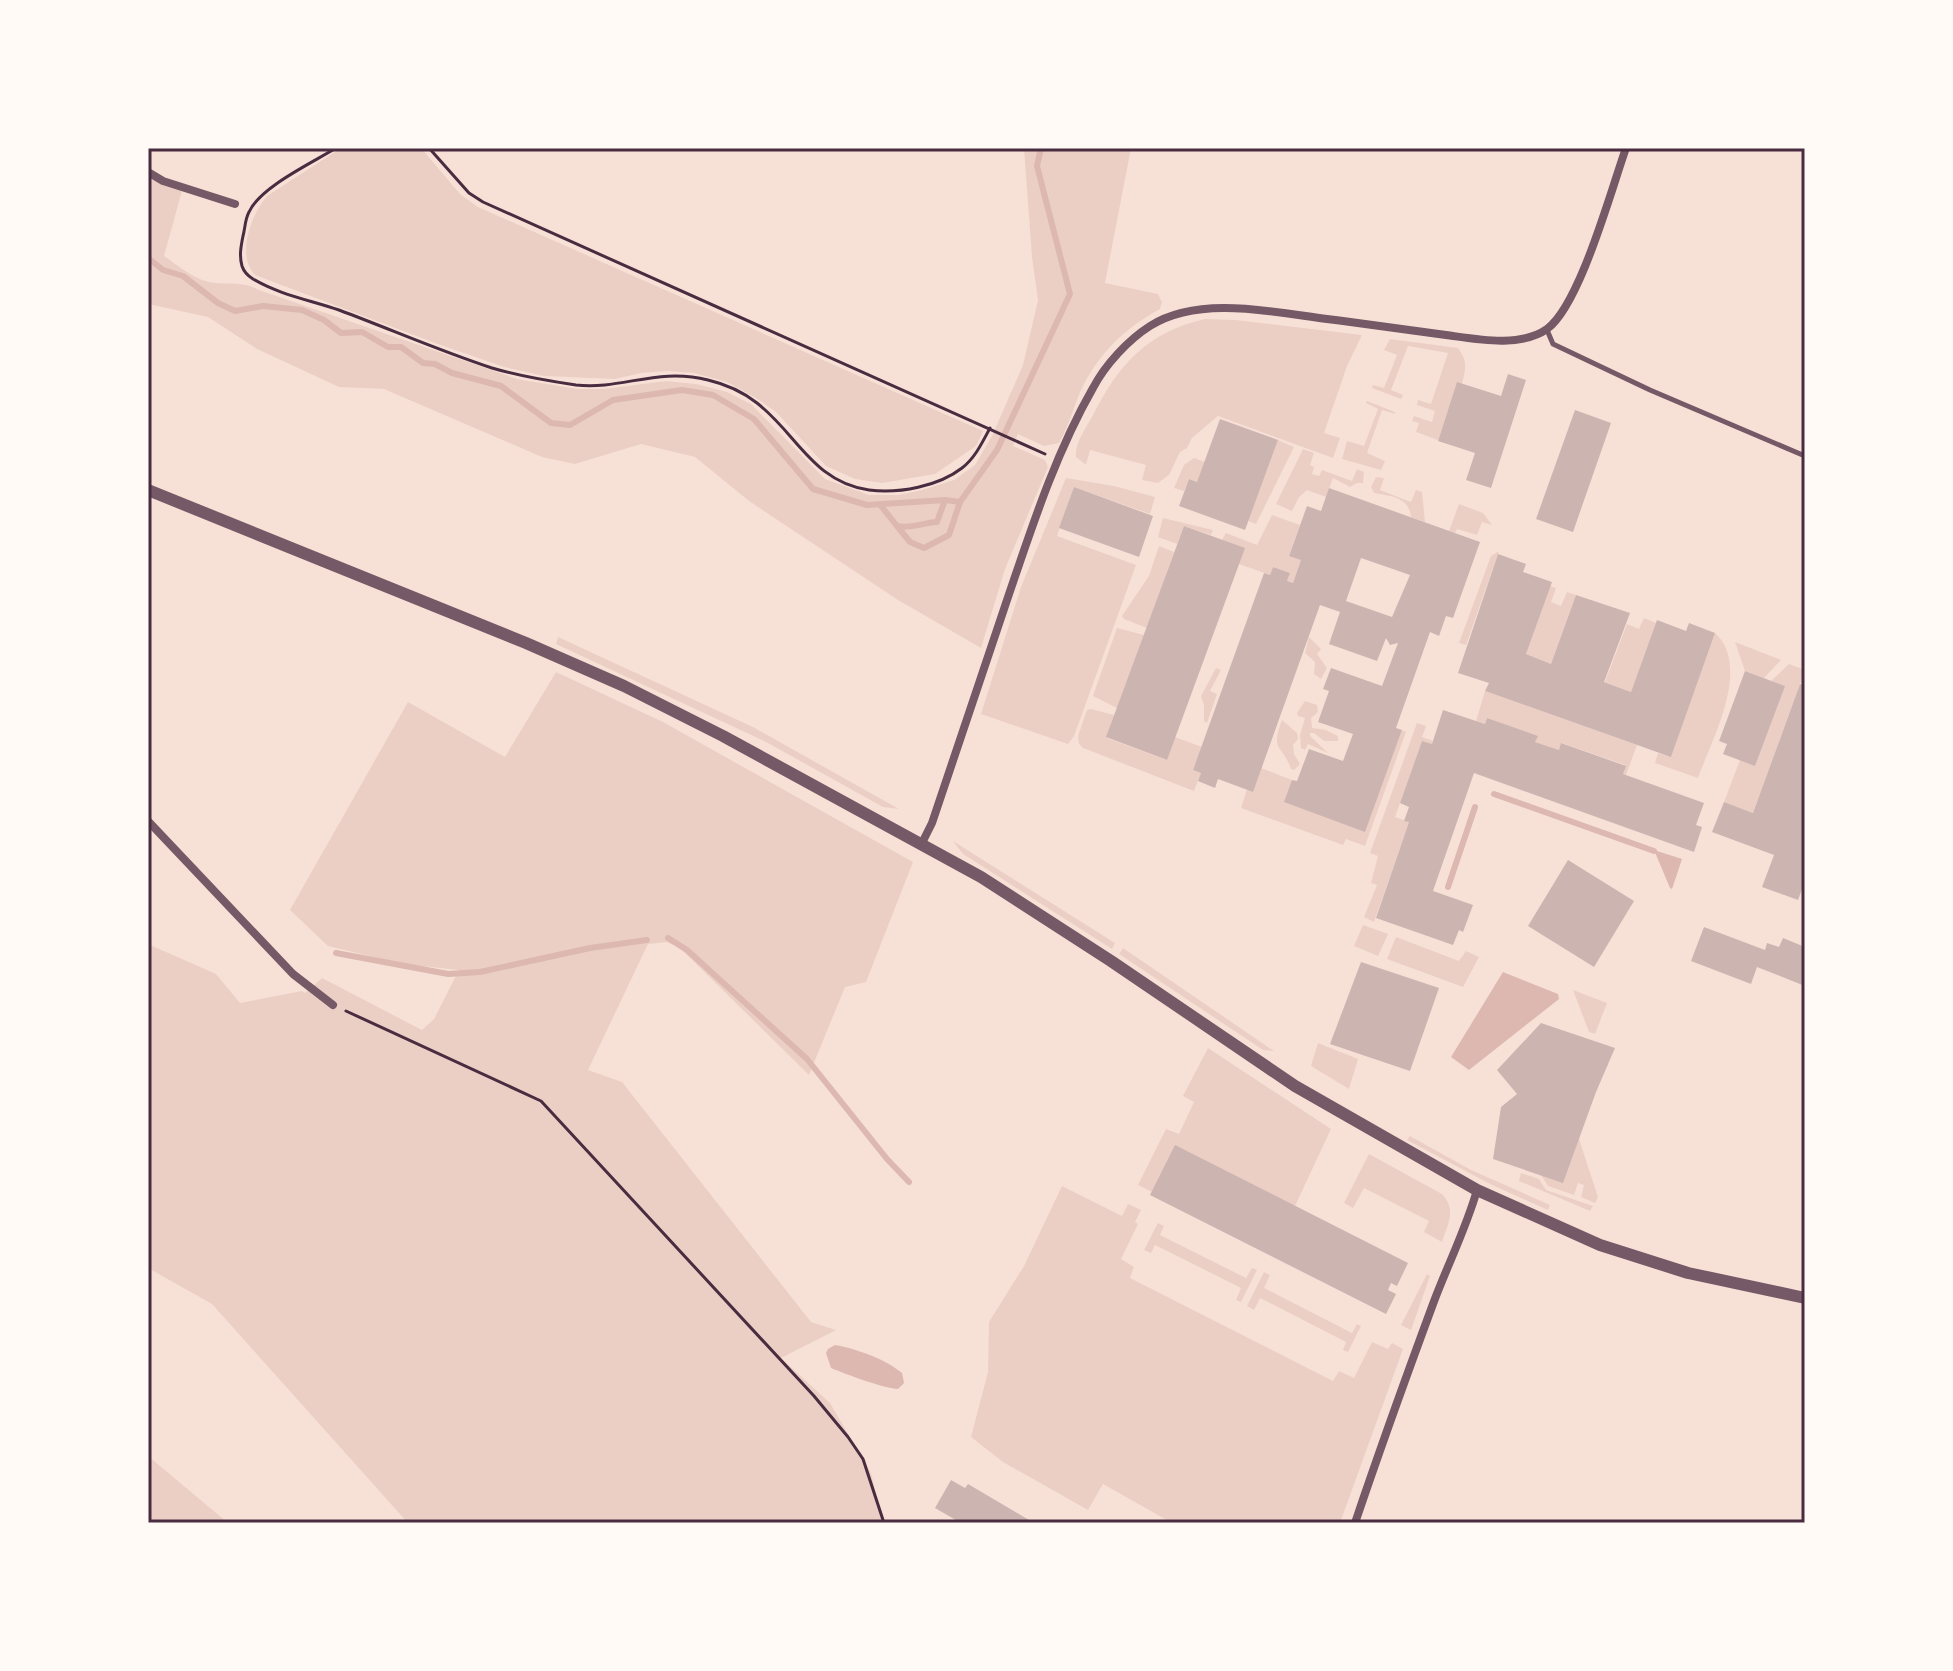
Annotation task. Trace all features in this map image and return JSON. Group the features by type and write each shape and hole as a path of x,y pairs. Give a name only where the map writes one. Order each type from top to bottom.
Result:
{"street":[{"path":"922,843 932,823 1031,530 1093,386 1111,362 1151,326 1182,313 1236,307 1480,339 1530,336 1546,329 1565,308 1579,284 1626,148"},
{"path":"148,172 163,181 235,204"},
{"path":"148,490 526,643 624,686 981,877 1306,1093 1477,1190 1600,1245 1688,1273 1805,1298"},
{"path":"148,821 293,974 333,1005"},
{"path":"1355,1523 1387,1428 1434,1300 1469,1218 1477,1190"}],"lane":[{"path":"1546,329 1553,344 1650,390 1805,456"}],"path":[{"path":"336,148 266,192 248,213 240,253 241,263 249,277 291,296 336,309 493,368 530,377 578,385 650,376 685,375 712,381 757,403 810,461 827,475 868,490 912,488 939,481 961,469 971,459 990,428"},
{"path":"429,148 469,193 483,202 1059,461"},
{"path":"333,1005 541,1101 804,1384 848,1437 863,1459 884,1523"}],"shaded area":[{"path":"341,148 421,148 460,194 478,207 983,431 976,446 935,474 882,483 855,479 826,466 776,412 727,382 694,373 668,371 615,379 544,376 504,367 255,275 249,267 246,246 251,224 261,204 267,196"},
{"path":"1024,148 1131,148 1105,283 1158,294 1162,302 1160,309 1126,332 1099,360 1084,384 1059,443 1044,446 1018,434 1013,446 1045,460 1048,467 1005,569 981,648 898,600 749,501 695,457 641,444 575,464 542,457 384,389 339,387 257,349 208,317 148,304 148,172 183,187 164,256 202,280 252,287 517,379 577,389 604,389 666,381 727,392 751,404 825,479 869,495 899,495 954,480 975,465 992,436 1023,365 1038,300"},
{"path":"1205,319 1362,335 1347,366 1324,433 1340,438 1333,458 1218,416 1192,438 1187,448 1180,452 1169,475 1158,483 1142,480 1146,465 1090,450 1086,465 1076,457 1084,431 1102,398 1136,353 1167,332"},
{"path":"1390,339 1458,348 1465,361 1462,384 1457,383 1438,440 1416,432 1419,423 1412,421 1414,416 1432,422 1435,411 1417,405 1418,400 1431,404 1448,353 1408,346 1391,390 1403,395 1401,399 1372,388 1373,385 1384,388 1397,355 1384,350"},
{"path":"1367,401 1395,412 1382,410 1367,453 1385,461 1381,470 1342,459 1347,441 1364,446 1378,409"},
{"path":"1278,440 1294,447 1256,524 1248,521"},
{"path":"1303,449 1314,453 1310,465 1314,467 1312,474 1319,476 1322,470 1352,481 1357,469 1364,472 1363,483 1350,487 1333,478 1326,497 1307,490 1299,497 1292,511 1276,504"},
{"path":"1194,458 1205,462 1197,482 1189,479 1184,491 1174,488 1184,465"},
{"path":"1376,477 1384,478 1380,490 1411,502 1416,490 1422,492 1425,522 1411,517 1403,501 1374,493 1371,487"},
{"path":"1066,478 1155,497 1150,514 1074,487 1057,536 1136,565 1074,736 1068,744 981,714 1021,587"},
{"path":"1459,504 1483,513 1492,525 1482,522 1477,535 1457,529 1455,533 1449,531"},
{"path":"1272,515 1300,525 1289,555 1301,560 1293,583 1287,581 1290,573 1273,567 1270,575 1239,564 1222,540 1226,533 1257,545"},
{"path":"1163,518 1213,530 1211,535 1184,526 1177,544 1158,537"},
{"path":"1159,546 1174,552 1147,628 1122,616 1149,576"},
{"path":"1499,551 1466,645 1459,643 1491,556"},
{"path":"1550,586 1556,588 1551,602 1561,606 1567,592 1576,595 1551,664 1526,654"},
{"path":"1644,618 1656,623 1631,692 1605,682 1627,624 1639,629"},
{"path":"1117,628 1144,635 1117,708 1093,696"},
{"path":"1715,633 1725,647 1730,665 1730,684 1726,704 1698,778 1655,763 1658,753 1671,756"},
{"path":"558,637 753,727 899,809 883,807 766,742 556,644"},
{"path":"1309,637 1321,649 1317,654 1327,668 1321,679 1314,674 1315,662 1305,653"},
{"path":"1735,642 1781,660 1764,678 1745,671"},
{"path":"1789,664 1805,670 1753,813 1724,802 1740,760 1755,765 1784,686 1771,681"},
{"path":"1216,668 1221,670 1210,691 1217,694 1207,723 1204,721 1201,696"},
{"path":"556,672 663,722 913,862 866,982 845,987 809,1075 679,947 667,942 648,944 588,1070 622,1082 811,1322 836,1330 781,1358 830,1403 871,1473 883,1523 408,1523 212,1304 148,1268 148,944 216,974 240,1003 302,991 305,993 322,978 422,1030 434,1019 459,970 403,964 328,946 290,910 408,702 505,757"},
{"path":"1485,691 1637,745 1626,775 1623,774 1625,765 1562,743 1559,750 1535,742 1537,737 1487,718 1485,724 1476,721"},
{"path":"1305,701 1317,705 1318,712 1311,718 1312,728 1338,736 1338,741 1324,741 1310,733 1328,753 1308,744 1305,750 1301,748 1300,735 1305,718 1297,713"},
{"path":"1087,710 1114,715 1107,738 1166,760 1175,737 1202,747 1193,770 1201,773 1194,791 1083,748 1078,736"},
{"path":"1282,720 1297,733 1298,739 1293,745 1300,764 1294,770 1277,743"},
{"path":"1417,723 1426,726 1422,737 1433,741 1432,744 1422,741 1395,817 1409,822 1374,922 1364,917 1377,885 1371,883 1378,856 1370,853"},
{"path":"1402,730 1406,732 1365,846 1346,839 1343,845 1241,808 1247,789 1261,768 1292,780 1285,802 1365,831"},
{"path":"953,841 1115,943 1112,949 963,854"},
{"path":"1654,850 1682,859 1672,889 1670,888"},
{"path":"1363,925 1388,934 1378,956 1354,946"},
{"path":"1396,937 1459,961 1466,951 1479,957 1463,987 1387,959"},
{"path":"1123,948 1274,1051 1263,1050 1119,954"},
{"path":"1503,972 1558,994 1559,999 1469,1070 1451,1057"},
{"path":"1573,990 1607,1003 1595,1034 1589,1032"},
{"path":"1318,1043 1358,1059 1349,1089 1311,1066"},
{"path":"1208,1048 1331,1129 1295,1206 1152,1192 1138,1185 1166,1129 1179,1134 1194,1102 1183,1096"},
{"path":"1410,1136 1471,1170 1550,1205 1548,1210 1492,1185 1407,1140"},
{"path":"1579,1139 1598,1197 1595,1203 1581,1197 1584,1185 1578,1183 1574,1195 1548,1186 1541,1175"},
{"path":"1369,1154 1442,1194 1447,1200 1449,1223 1442,1242 1424,1232 1429,1221 1364,1188 1353,1208 1344,1203"},
{"path":"1521,1173 1539,1179 1546,1190 1593,1206 1590,1211 1519,1181"},
{"path":"1062,1186 1122,1216 1128,1204 1141,1210 1135,1222 1138,1224 1121,1259 1134,1267 1130,1278 1333,1381 1339,1371 1354,1378 1372,1342 1388,1349 1392,1343 1403,1349 1340,1523 1172,1523 1103,1484 1088,1510 1003,1462 971,1437 988,1372 989,1322 1024,1266"},
{"path":"1158,1223 1164,1226 1160,1235 1246,1278 1252,1268 1257,1270 1241,1302 1236,1300 1241,1288 1155,1245 1151,1253 1144,1250"},
{"path":"1264,1272 1270,1275 1264,1288 1352,1333 1357,1324 1361,1326 1348,1352 1343,1350 1346,1342 1260,1298 1254,1310 1247,1306"},
{"path":"1427,1274 1430,1276 1411,1330 1401,1325"},
{"path":"835,1345 887,1363 902,1373 904,1383 898,1389 891,1388 831,1368 826,1353"},
{"path":"148,1456 228,1523 148,1523"}],"building":[{"path":"1508,374 1526,380 1491,488 1466,480 1475,453 1438,441 1457,382 1501,396"},
{"path":"1575,410 1611,423 1573,532 1536,519"},
{"path":"1220,419 1278,440 1245,530 1179,506 1189,479 1197,482"},
{"path":"1074,487 1153,516 1139,557 1059,528"},
{"path":"1329,488 1480,542 1453,618 1446,616 1439,636 1430,632 1396,728 1402,730 1365,832 1284,802 1292,780 1297,781 1309,749 1343,761 1353,734 1318,722 1329,691 1323,689 1331,668 1382,686 1398,643 1390,645 1386,638 1377,661 1329,644 1340,612 1320,605 1253,792 1218,779 1215,788 1198,781 1201,773 1193,770 1264,573 1270,575 1273,567 1290,573 1287,581 1293,583 1301,560 1289,556 1307,506 1321,511","holes":["1361,558 1410,575 1392,617 1346,601"]},
{"path":"1184,526 1245,548 1167,760 1106,737"},
{"path":"1498,554 1526,564 1523,572 1552,582 1526,654 1551,664 1576,595 1630,613 1604,682 1631,692 1657,620 1686,631 1689,623 1715,633 1671,757 1485,691 1489,683 1458,673"},
{"path":"1745,671 1785,686 1755,766 1723,754 1727,744 1719,741"},
{"path":"1800,684 1805,686 1805,881 1798,900 1762,887 1774,855 1712,832 1724,802 1753,813"},
{"path":"1443,710 1485,724 1487,718 1538,736 1535,742 1559,750 1561,743 1626,766 1623,774 1704,803 1696,825 1702,827 1694,852 1474,773 1433,891 1473,905 1463,932 1459,930 1453,945 1376,918 1409,822 1404,821 1409,807 1400,803 1422,741 1432,744"},
{"path":"1568,860 1634,901 1594,967 1528,926"},
{"path":"1704,927 1765,950 1767,943 1779,947 1783,938 1805,947 1805,986 1757,967 1751,984 1691,961"},
{"path":"1361,962 1439,988 1410,1071 1330,1044"},
{"path":"1541,1023 1615,1048 1563,1183 1493,1159 1501,1107 1517,1094 1497,1070"},
{"path":"1175,1145 1408,1263 1397,1286 1391,1283 1388,1290 1396,1294 1386,1314 1150,1195"},
{"path":"951,1480 965,1488 968,1484 1034,1523 961,1523 935,1508"}],"waterway":[{"path":"148,258 163,270 183,276 218,303 235,311 263,306 302,310 324,320 341,333 362,332 388,347 401,347 423,363 435,364 452,373 501,386 551,423 570,425 613,400 682,390 713,395 754,419 813,489 867,505 945,500 960,502 997,450 1070,294 1037,166 1041,148"},
{"path":"881,506 897,526 907,527 937,522 945,500"},
{"path":"897,526 910,542 924,548 949,535 960,502"},
{"path":"1494,794 1654,851"},
{"path":"1448,887 1475,807"},
{"path":"668,938 687,950 807,1059 909,1182"},
{"path":"336,953 448,974 480,972 590,948 647,940"}]}
